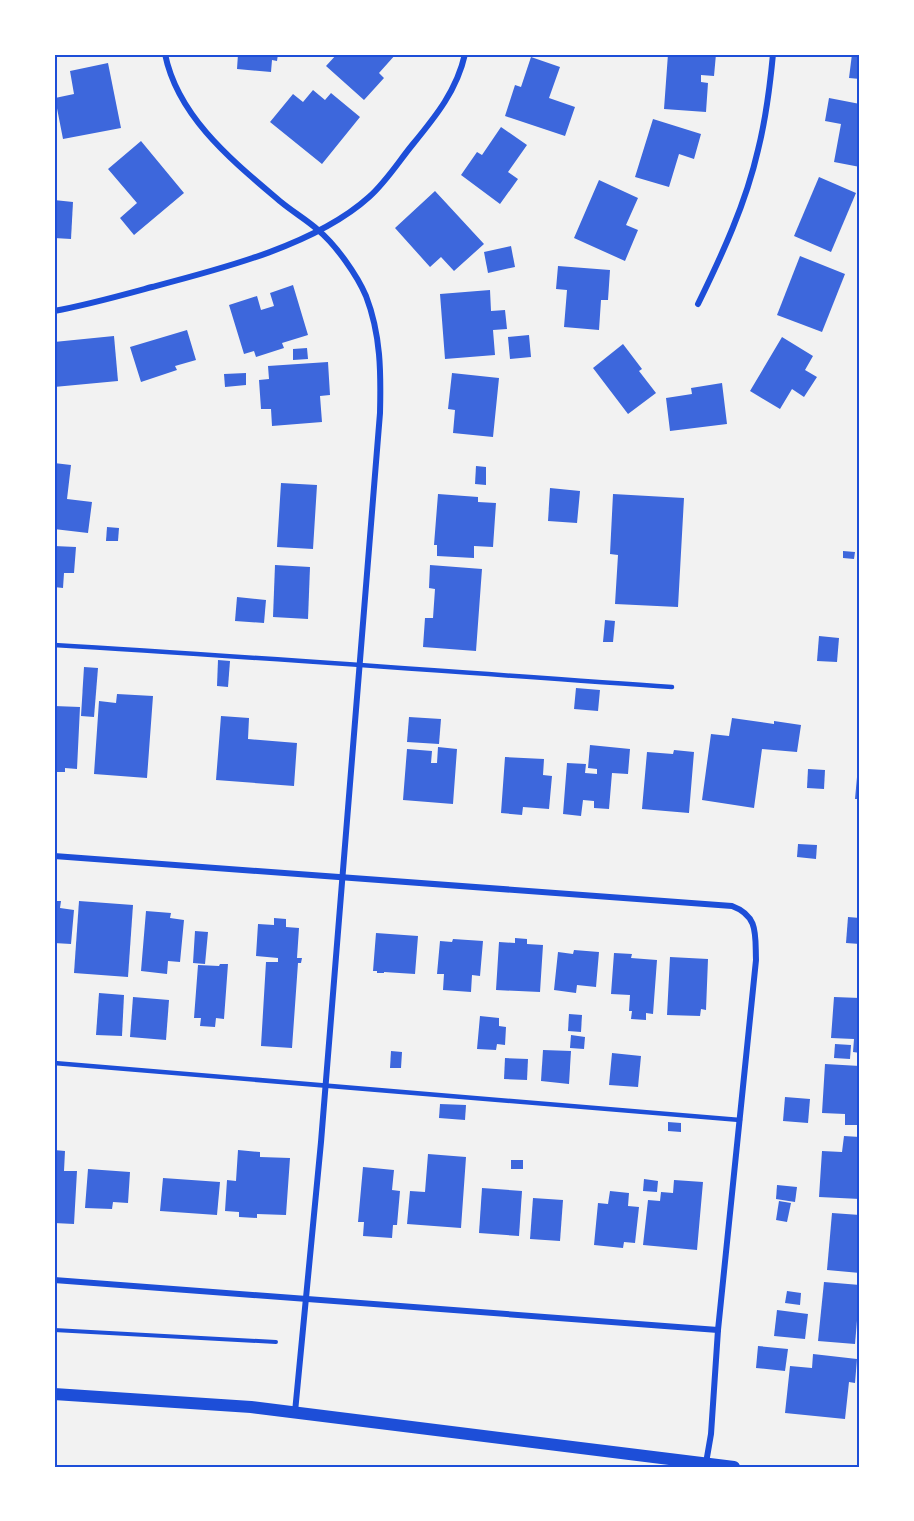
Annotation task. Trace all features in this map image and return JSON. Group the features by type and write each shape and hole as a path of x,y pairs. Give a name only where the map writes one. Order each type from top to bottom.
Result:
{"main road":[{"path":"54,1394 251,1407 734,1467"}],"street":[{"path":"165,54 178,94 217,144 283,204 319,230 352,270 365,294 378,338 381,364 380,413 295,1413"},
{"path":"54,311 195,276 263,254 319,230 345,215 370,196 439,113 452,92 465,54"},
{"path":"698,304 727,241 758,152 768,105 773,54"},
{"path":"54,856 341,879 732,906 744,910 752,919 756,960 718,1330 711,1434 706,1463"},
{"path":"54,1280 718,1330"}],"lane":[{"path":"54,645 215,654 672,687"},
{"path":"54,1063 740,1120"}],"path":[{"path":"54,1330 276,1342"}],"building":[{"path":"238,54 278,54 277,61 272,60 271,72 237,69"},
{"path":"337,54 396,54 379,73 384,78 364,100 326,66"},
{"path":"668,54 716,54 714,76 701,75 701,82 708,83 706,112 664,109"},
{"path":"852,54 860,54 860,79 849,78"},
{"path":"531,57 560,67 549,98 575,107 565,136 505,116 515,85 521,87"},
{"path":"108,63 121,128 63,139 55,98 74,94 70,71"},
{"path":"313,90 325,100 331,93 360,117 322,164 270,122 293,94 303,102"},
{"path":"829,98 860,104 860,167 834,162 841,124 825,121"},
{"path":"653,119 701,134 694,159 679,154 669,187 635,177"},
{"path":"501,127 527,145 508,172 518,179 500,204 461,175 477,152 482,155"},
{"path":"141,141 184,193 134,235 120,218 137,203 108,169"},
{"path":"819,177 856,193 831,252 794,236"},
{"path":"599,180 638,198 626,225 638,230 625,261 574,238"},
{"path":"435,191 484,244 454,271 441,257 430,267 395,228"},
{"path":"54,200 73,202 71,239 54,238"},
{"path":"511,246 515,267 488,273 484,252"},
{"path":"800,256 845,274 822,332 777,315"},
{"path":"558,266 610,270 608,300 601,300 599,330 564,327 567,290 556,289"},
{"path":"293,285 308,335 282,343 284,348 256,357 254,351 244,354 229,305 257,296 261,310 274,306 270,293"},
{"path":"490,290 491,311 505,310 507,329 493,330 495,355 445,359 440,294"},
{"path":"187,330 196,360 175,366 177,370 141,382 130,347"},
{"path":"529,335 531,357 510,359 508,337"},
{"path":"114,336 118,381 54,387 54,342"},
{"path":"782,337 813,356 805,370 817,377 804,397 792,389 780,409 750,391"},
{"path":"623,344 642,369 639,371 656,393 628,414 593,368"},
{"path":"307,348 308,359 293,360 293,349"},
{"path":"328,362 330,395 320,396 322,422 272,426 271,409 261,409 259,380 269,379 268,366"},
{"path":"246,373 246,385 225,387 224,374"},
{"path":"452,373 499,378 493,437 453,433 455,410 448,409"},
{"path":"722,383 727,424 670,431 666,398 692,394 691,388"},
{"path":"54,463 71,465 67,499 92,502 88,533 54,529"},
{"path":"476,466 486,467 486,485 475,484"},
{"path":"281,483 317,485 313,549 277,547"},
{"path":"550,488 580,491 577,523 548,521"},
{"path":"438,494 478,497 478,502 496,503 493,547 474,546 474,558 437,556 437,545 434,545"},
{"path":"613,494 684,498 678,607 615,604 618,555 610,554"},
{"path":"107,527 119,528 118,541 106,541"},
{"path":"54,546 76,547 74,573 64,573 63,588 54,587"},
{"path":"843,551 855,552 854,559 843,558"},
{"path":"275,565 310,567 308,619 273,617"},
{"path":"430,565 482,569 476,651 423,647 425,618 433,618 435,589 429,588"},
{"path":"237,597 266,600 264,623 235,621"},
{"path":"605,620 615,621 613,642 603,642"},
{"path":"819,636 839,638 837,662 817,661"},
{"path":"218,660 230,661 228,687 217,686"},
{"path":"84,667 98,668 94,717 81,716"},
{"path":"576,688 600,690 598,711 574,709"},
{"path":"117,694 153,696 147,778 94,774 99,701 116,703"},
{"path":"54,706 80,707 77,769 65,768 65,772 54,772"},
{"path":"221,716 249,718 248,739 297,743 294,786 216,780"},
{"path":"409,717 441,719 439,744 407,742"},
{"path":"732,718 801,725 797,752 762,749 754,808 702,800 711,734 729,736"},
{"path":"590,745 630,749 628,774 612,773 609,809 594,808 594,801 583,800 581,816 563,814 567,763 586,764 585,773 597,774 597,769 588,768"},
{"path":"438,747 457,749 453,804 403,800 407,749 432,751 431,763 437,763"},
{"path":"674,750 694,752 689,813 642,809 647,752 673,754"},
{"path":"505,757 544,759 543,775 552,776 549,809 523,807 522,815 501,813"},
{"path":"808,769 825,770 824,789 807,788"},
{"path":"857,777 860,777 860,799 855,799"},
{"path":"798,844 817,845 816,859 797,857"},
{"path":"54,901 61,901 60,908 74,910 71,944 54,943"},
{"path":"79,901 133,905 128,977 74,973"},
{"path":"146,911 171,913 170,918 184,920 180,962 168,961 167,974 141,971"},
{"path":"848,917 860,918 860,944 846,943"},
{"path":"274,918 286,919 286,927 299,928 297,958 302,958 301,963 298,963 292,1048 261,1046 266,962 278,962 278,958 256,956 258,924 274,925"},
{"path":"195,931 208,932 205,964 193,963"},
{"path":"376,933 418,936 415,974 373,971"},
{"path":"515,938 527,939 527,944 543,945 540,992 496,990 499,942 515,943"},
{"path":"453,939 483,941 480,976 472,975 471,992 443,990 444,974 437,974 440,941 452,942"},
{"path":"574,950 599,952 596,987 577,985 576,993 554,990 558,952 573,954"},
{"path":"614,953 632,954 631,958 657,960 653,1014 646,1013 646,1020 631,1019 630,995 611,994"},
{"path":"670,957 708,959 706,1010 701,1009 700,1016 667,1015"},
{"path":"228,964 224,1019 216,1018 215,1027 200,1026 201,1018 194,1018 198,965 219,966"},
{"path":"99,993 124,995 122,1036 96,1035"},
{"path":"133,997 169,1000 166,1040 130,1037"},
{"path":"834,997 860,998 860,1053 853,1052 854,1039 831,1038"},
{"path":"569,1014 582,1015 581,1032 568,1031"},
{"path":"480,1016 499,1018 499,1026 506,1027 505,1045 497,1044 496,1050 477,1049"},
{"path":"571,1035 585,1037 584,1049 570,1048"},
{"path":"835,1044 851,1045 850,1059 834,1058"},
{"path":"543,1050 571,1051 569,1084 541,1081"},
{"path":"391,1051 402,1052 401,1068 390,1068"},
{"path":"612,1053 641,1056 638,1087 609,1085"},
{"path":"505,1058 528,1059 527,1080 504,1079"},
{"path":"825,1064 860,1066 860,1125 845,1125 845,1114 822,1113"},
{"path":"785,1097 810,1099 808,1123 783,1121"},
{"path":"440,1104 466,1105 465,1120 439,1118"},
{"path":"668,1122 681,1123 681,1132 668,1131"},
{"path":"844,1136 860,1137 860,1199 819,1197 822,1151 842,1152"},
{"path":"54,1150 65,1151 64,1171 77,1171 74,1224 54,1223"},
{"path":"238,1150 260,1152 260,1157 290,1158 286,1215 257,1214 257,1218 239,1217 239,1212 225,1211 227,1180 236,1181"},
{"path":"428,1154 466,1157 461,1228 407,1224 410,1191 425,1192"},
{"path":"511,1160 523,1160 523,1169 511,1169"},
{"path":"363,1167 394,1170 392,1190 400,1191 397,1225 393,1225 392,1238 363,1236 364,1222 358,1222"},
{"path":"88,1169 130,1172 128,1203 113,1202 112,1209 85,1208"},
{"path":"163,1178 220,1182 217,1215 160,1211"},
{"path":"644,1179 658,1181 657,1192 643,1191"},
{"path":"674,1180 703,1182 697,1250 643,1245 648,1200 660,1201 661,1192 673,1193"},
{"path":"777,1185 797,1187 795,1202 776,1199"},
{"path":"482,1188 522,1191 519,1236 479,1233"},
{"path":"610,1191 629,1193 628,1206 639,1207 635,1243 624,1242 623,1248 594,1245 598,1203 608,1204"},
{"path":"533,1198 563,1200 560,1241 530,1239"},
{"path":"779,1201 791,1203 787,1222 776,1220"},
{"path":"832,1213 860,1215 860,1273 827,1270"},
{"path":"824,1282 860,1285 855,1344 818,1341"},
{"path":"787,1291 801,1293 800,1305 785,1303"},
{"path":"777,1310 808,1314 805,1339 774,1336"},
{"path":"758,1346 788,1349 785,1371 756,1368"},
{"path":"813,1354 857,1359 855,1383 849,1382 845,1419 785,1413 790,1366 812,1368"}]}
